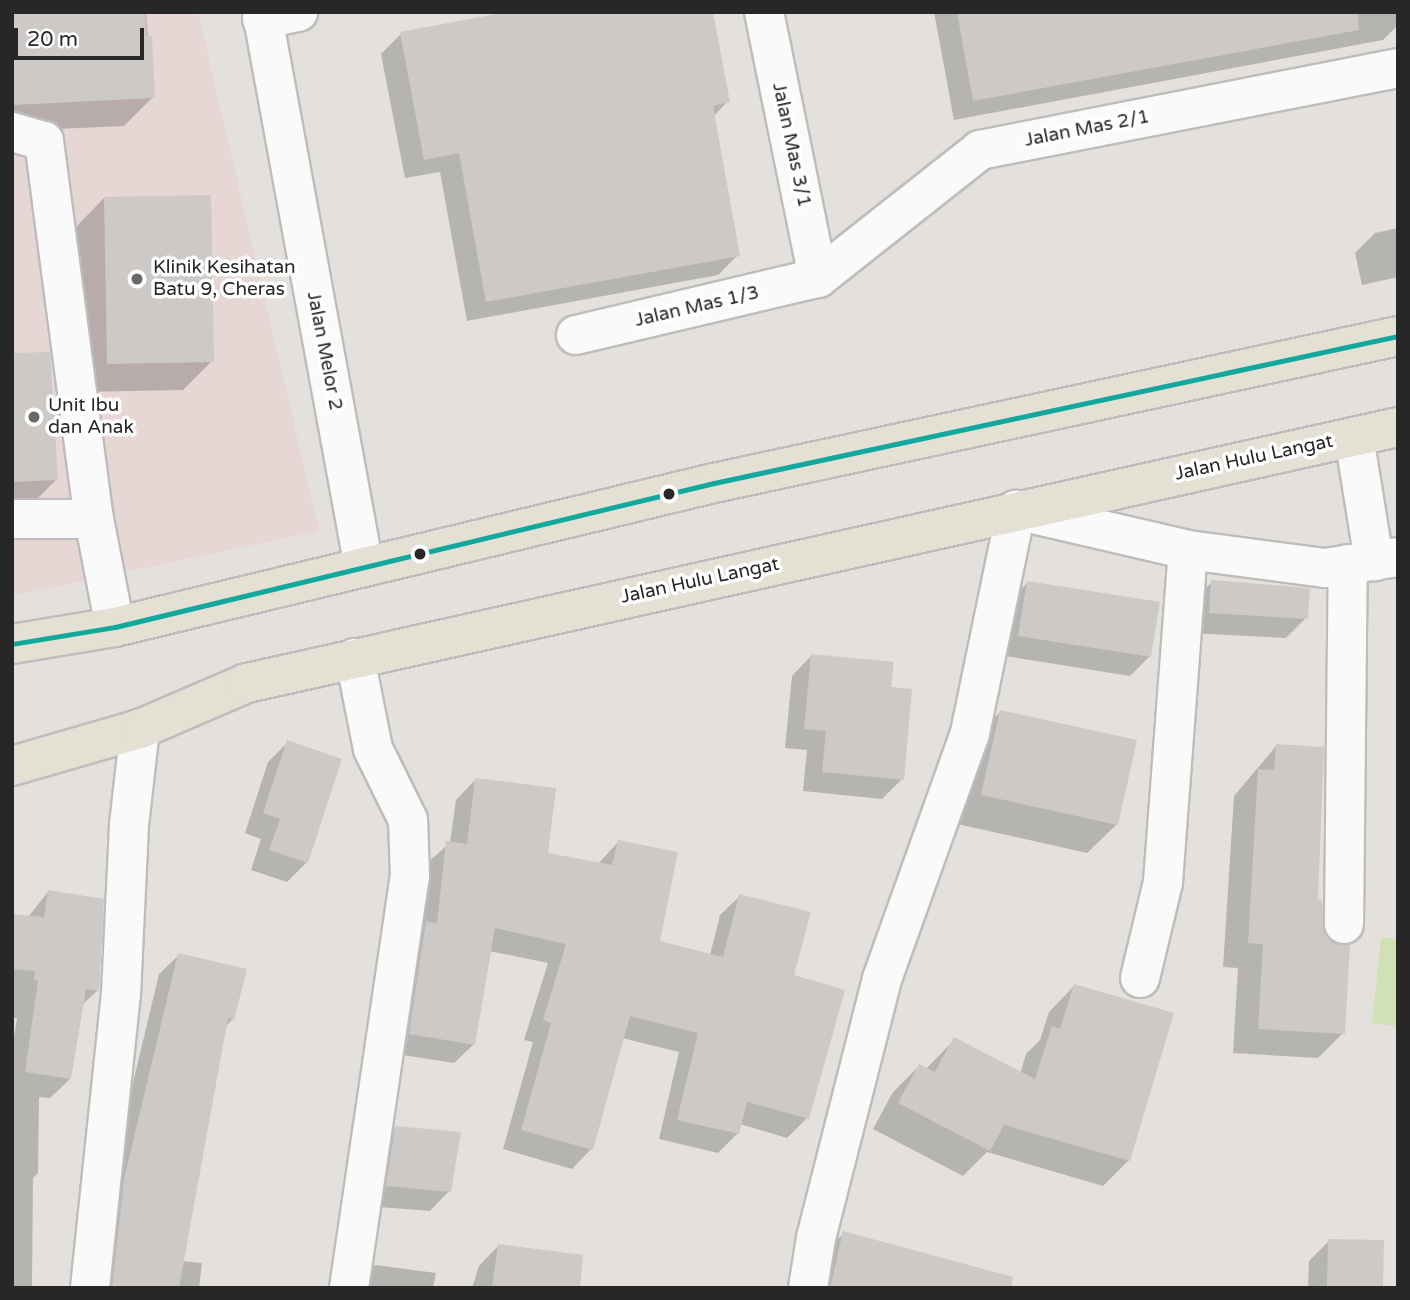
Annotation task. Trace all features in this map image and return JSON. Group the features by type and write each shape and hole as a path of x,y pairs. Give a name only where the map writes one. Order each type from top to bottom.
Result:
{"main road":[{"path":"12,644 115,627 714,483 1398,336"},
{"name":"Jalan Hulu Langat","path":"12,766 140,729 247,683 1398,427"}],"street":[{"name":"Jalan Mas 3/1","path":"764,12 818,278"},
{"name":"Jalan Melor 2","path":"274,14 364,566"},
{"name":"Jalan Mas 2/1","path":"818,278 980,150 1398,68"},
{"path":"12,132 44,141 94,519 115,627"},
{"name":"Jalan Mas 1/3","path":"576,335 818,278"},
{"path":"1343,924 1373,561 1354,437"},
{"path":"808,1288 816,1238 882,979 970,733 1016,510 1188,550 1325,568 1373,561"},
{"path":"12,519 94,519"},
{"path":"1140,978 1163,882 1188,550"},
{"path":"349,1288 410,876 408,820 373,749 355,658"},
{"path":"90,1288 121,995 129,825 140,729"}],"shaded area":[{"name":"Klinik Kesihatan Batu 9, Cheras","path":"12,12 198,12 319,531 12,596"}],"green space":[{"path":"1381,937 1398,939 1398,1026 1372,1023"}],"building":[{"path":"12,12 145,12 147,36 152,36 155,98 12,105"},
{"path":"507,12 713,12 730,102 713,106 740,256 486,302 459,153 424,160 400,32"},
{"path":"957,12 1357,12 1359,30 973,101"},
{"path":"211,195 214,362 107,364 104,197"},
{"name":"Unit Ibu dan Anak","path":"50,352 58,480 12,482 12,353"},
{"path":"1211,580 1310,588 1308,619 1209,613"},
{"path":"1027,581 1160,602 1151,657 1018,636"},
{"path":"811,654 894,662 891,687 912,689 904,780 822,772 826,731 804,729"},
{"path":"1000,710 1137,740 1118,825 981,795"},
{"path":"287,740 342,759 308,863 269,850 280,819 263,813"},
{"path":"1276,744 1324,747 1318,899 1322,900 1326,939 1350,944 1345,1034 1258,1029 1263,944 1248,943 1258,769 1274,770"},
{"path":"475,778 556,788 548,853 612,865 618,840 678,852 660,941 723,957 739,894 811,912 794,975 845,990 809,1119 747,1102 739,1134 677,1120 698,1033 630,1016 593,1150 521,1130 551,1023 543,1020 566,944 495,928 475,1045 409,1034 426,921 437,923 446,841 467,844"},
{"path":"48,890 104,899 99,991 86,989 71,1079 25,1072 38,981 34,980 35,971 12,969 12,914 44,917"},
{"path":"178,953 247,969 234,1020 228,1018 179,1288 112,1288 124,1179"},
{"path":"1074,984 1174,1013 1130,1161 1004,1125 990,1151 898,1103 919,1064 935,1072 954,1037 1035,1079 1052,1026 1060,1029"},
{"path":"395,1126 461,1132 451,1192 386,1186"},
{"path":"843,1231 1013,1277 1011,1288 830,1288"},
{"path":"1328,1239 1384,1240 1383,1286 1327,1286"},
{"path":"498,1244 583,1255 580,1288 492,1288"}],"transit line":[{"path":"12,644 115,627 714,483 1398,336"}],"place":[{"name":"Klinik Kesihatan Batu 9, Cheras","path":"137,279"},
{"name":"Unit Ibu dan Anak","path":"34,417"}]}
